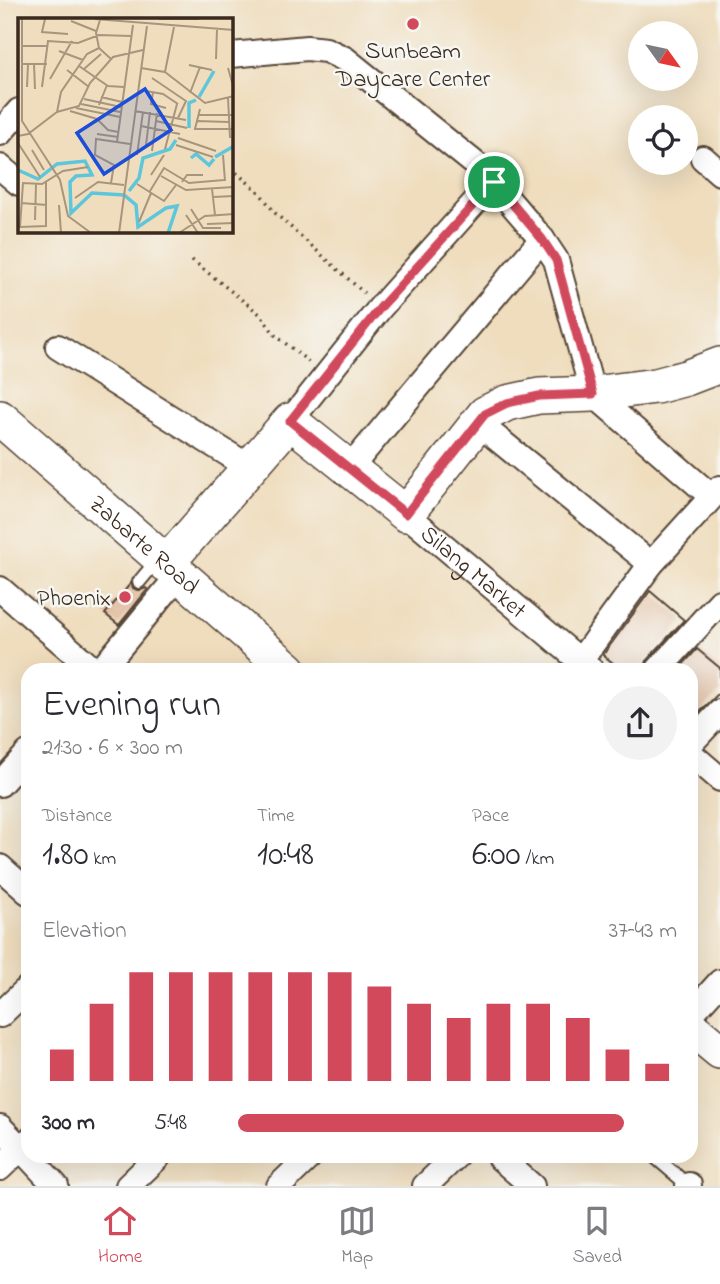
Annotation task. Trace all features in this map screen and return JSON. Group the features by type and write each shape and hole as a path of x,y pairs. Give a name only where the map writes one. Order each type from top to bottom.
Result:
{"street":[{"path":"233,55 307,48 326,50 345,59 478,166 551,251 559,269 593,394 716,492 651,564 588,663"},
{"path":"0,133 18,112"},
{"path":"0,167 18,182"},
{"path":"106,663 161,570 290,421 380,308 490,178"},
{"path":"349,468 542,239"},
{"path":"58,347 249,467"},
{"path":"406,514 485,414 507,403 539,396 593,394 656,386 720,365"},
{"name":"Zabarte Road","path":"0,418 161,570 280,663"},
{"name":"Silang Market","path":"290,421 406,514 582,663"},
{"path":"478,422 651,564"},
{"path":"0,589 86,663"},
{"path":"664,663 720,602"},
{"path":"698,736 720,712"},
{"path":"698,760 720,779"},
{"path":"0,784 21,761"},
{"path":"0,867 21,886"},
{"path":"698,1006 720,982"},
{"path":"0,1015 21,995"},
{"path":"698,1033 720,1051"},
{"path":"0,1126 21,1146"},
{"path":"0,1168 21,1154"},
{"path":"36,1163 56,1186"},
{"path":"128,1186 152,1163"},
{"path":"279,1186 303,1163"},
{"path":"425,1186 449,1163"},
{"path":"506,1163 532,1186"}],"lane":[{"path":"662,1163 689,1186"}],"path":[{"path":"233,170 259,192 276,214 380,308"},
{"path":"192,260 261,315 275,335 326,375"}],"building":[{"path":"131,583 137,590 148,589 119,625 105,614"},
{"path":"650,591 684,620 646,663 613,663 603,655"},
{"path":"697,649 720,668 720,692 698,714 698,663 684,663"}],"place":[{"name":"Sunbeam Daycare Center","path":"413,24"},
{"name":"Phoenix","path":"125,597"}],"route":[{"path":"494,182 542,239 556,260 593,394 539,396 507,403 485,414 406,514 290,421 380,308 494,182"}]}
